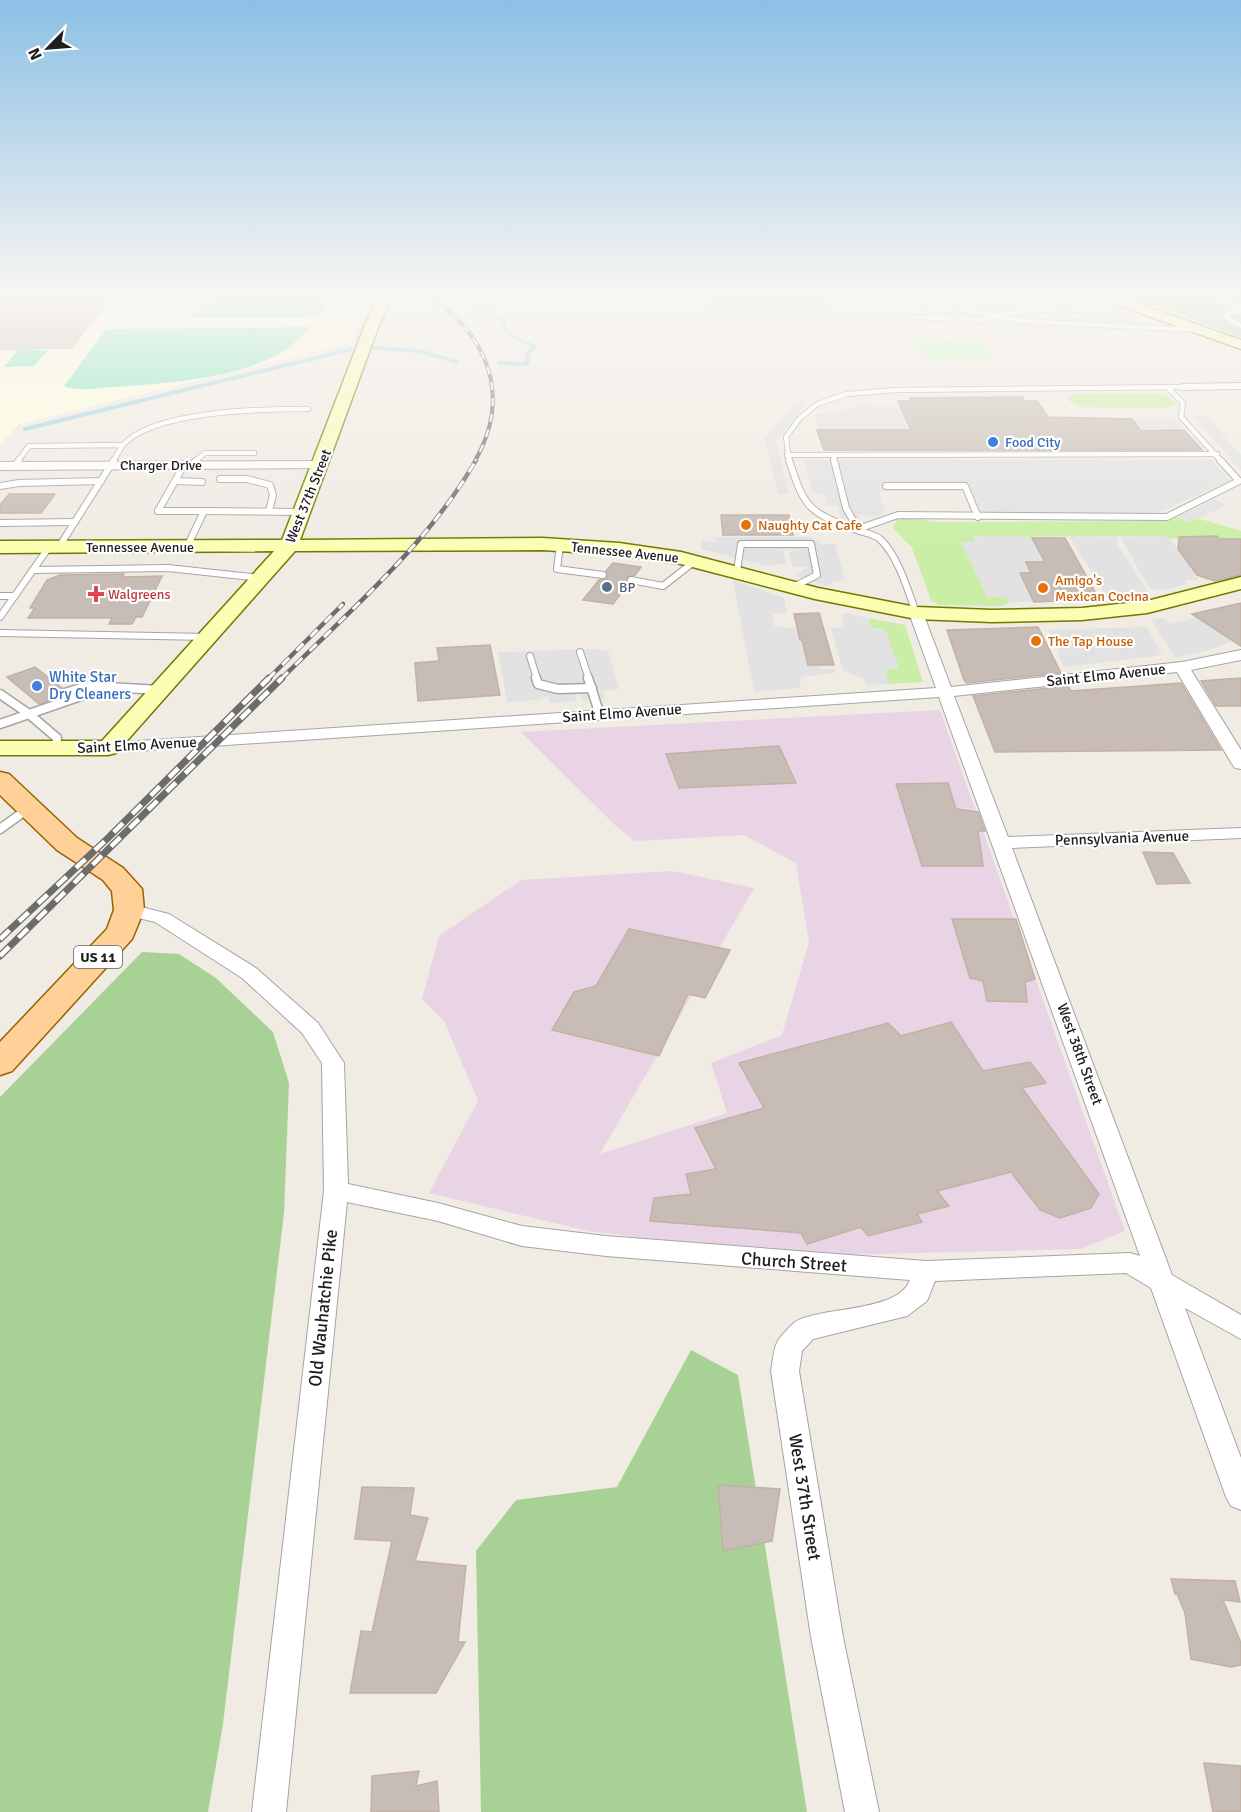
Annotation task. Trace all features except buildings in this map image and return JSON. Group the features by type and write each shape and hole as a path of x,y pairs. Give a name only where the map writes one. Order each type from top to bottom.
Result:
{"main road":[{"name":"West 37th Street","path":"108,748 288,547 352,379"},
{"name":"Tennessee Avenue","path":"0,547 560,545 619,549 695,561 859,603 916,613 992,616 1083,614 1147,607 1241,583"},
{"name":"Saint Elmo Avenue","path":"0,748 108,748"},
{"path":"0,780 67,844 113,874 128,889 129,910"},
{"name":"US 11","path":"0,1063 121,932 129,910"}],"street":[{"path":"1182,387 1241,387"},
{"name":"Charger Drive","path":"0,466 321,465"},
{"name":"West 38th Street","path":"916,613 1165,1285 1241,1497"},
{"name":"Saint Elmo Avenue","path":"108,748 945,692 1182,667 1241,655"},
{"path":"1182,667 1241,666"},
{"path":"1182,667 1241,764"},
{"name":"Pennsylvania Avenue","path":"1002,843 1241,834"},
{"name":"Old Wauhatchie Pike","path":"129,910 162,918 249,973 310,1028 333,1064 336,1191 269,1812"},
{"name":"Church Street","path":"336,1191 438,1212 522,1236 785,1261 926,1271 1130,1263 1241,1328"},
{"name":"West 37th Street","path":"862,1812 827,1636 785,1371 789,1347 805,1330 898,1308 918,1294 926,1271"}],"lane":[{"path":"916,613 900,569 887,546 879,538 835,522 808,506 800,494 787,455 786,437 800,419 817,404 847,394 896,390 1182,387"},
{"path":"858,529 898,515 1167,517 1239,481 1217,454 1181,417 1183,403 1168,388"},
{"path":"0,617 33,570 75,522 131,435 206,413 246,409 308,409"},
{"path":"15,466 29,446 123,445"},
{"path":"254,453 205,453 187,465 158,511 303,512"},
{"path":"787,455 1217,454"},
{"path":"833,455 846,507 858,529"},
{"path":"176,481 202,480"},
{"path":"219,480 270,485 274,491 274,501 269,511"},
{"path":"0,486 19,483 101,481"},
{"path":"886,486 965,486 978,517"},
{"path":"187,547 204,511"},
{"path":"0,523 75,522"},
{"path":"737,571 741,544 811,544 817,575 794,587"},
{"path":"560,545 557,569 603,575"},
{"path":"631,580 663,586 695,561"},
{"path":"33,570 168,568 260,578"},
{"path":"0,597 15,596"},
{"path":"0,633 208,637"},
{"path":"580,652 600,715"},
{"path":"530,656 538,684 553,690 592,688"},
{"path":"65,693 87,686 160,690"},
{"path":"0,724 107,687"},
{"path":"0,694 57,738 56,748"},
{"path":"28,714 37,703"},
{"path":"0,829 34,812"}],"shaded area":[{"path":"0,379 206,379 19,424 0,444"},
{"path":"796,401 808,402 776,440 789,494 778,494 764,439"},
{"path":"859,406 900,407 911,430 817,430 816,415"},
{"path":"1192,415 1205,415 1241,455 1241,471"},
{"path":"1132,419 1174,419 1184,430 1141,431"},
{"path":"804,460 1212,460 1230,481 1154,514 982,514 972,491 879,491 885,512 882,515 874,517 859,514 860,519 841,519 838,506 825,505 828,503 824,501 827,500 822,494 825,493 813,494"},
{"path":"1214,500 1227,505 1190,522 1177,517"},
{"path":"973,536 1031,537 1045,562 1026,562 1031,573 1020,573 1034,602 1009,602 1006,597 987,597 961,542 974,541"},
{"path":"1162,536 1168,538 1178,549 1198,580 1186,580 1187,584 1164,590 1149,588 1121,537"},
{"path":"715,537 813,537 821,544 835,544 845,579 834,581 827,586 795,576 807,567 793,567 789,552 802,550 769,550 783,551 786,564 763,565 701,549 703,540 716,542"},
{"path":"1070,537 1114,537 1118,539 1116,542 1148,592 1152,594 1109,600"},
{"path":"733,580 784,598 787,613 772,614 775,627 797,628 808,665 820,665 821,669 835,669 835,673 801,677 800,688 754,692"},
{"path":"846,613 868,618 871,628 885,629 899,668 885,670 889,684 866,685 863,678 843,671 831,628 848,627 844,626 841,615"},
{"path":"1197,617 1233,641 1206,651 1175,658 1152,620 1163,618 1172,624"},
{"path":"1147,627 1162,655 1064,667 1049,630"},
{"path":"594,649 608,651 619,689 603,691 605,699 582,701 580,693 577,693 576,701 551,703 547,696 540,700 507,702 498,652"},
{"path":"940,710 1125,1231 1081,1249 797,1256 588,1231 429,1193 478,1101 444,1021 422,999 439,936 521,880 672,871 754,888 600,1154 727,1113 711,1063 782,1035 809,942 796,863 744,835 635,841 617,827 521,732"}],"green space":[{"path":"70,379 197,379 89,389 64,386"},
{"path":"1076,394 1157,394 1167,396 1178,405 1162,408 1081,407 1070,402 1068,397"},
{"path":"1177,517 1190,522 1197,518 1241,531 1241,539 1219,539 1217,536 1166,539 1161,536 974,537 974,541 962,542 1006,597 1009,602 1003,606 939,605 931,600 912,548 892,527 897,522 894,520 913,518 939,522 1153,521"},
{"path":"868,618 905,625 923,682 889,684 884,670 898,668 885,629 871,628"},
{"path":"142,952 179,954 216,978 273,1032 289,1083 284,1213 223,1724 208,1812 0,1812 0,1097"},
{"path":"691,1350 738,1375 807,1812 481,1812 476,1551 516,1500 617,1487"}],"waterway":[{"path":"25,429 231,379"}],"railway":[{"path":"475,461 486,436 492,412 490,379"},
{"path":"281,679 411,549 435,521 476,460"},
{"path":"269,678 343,604"},
{"path":"0,939 108,838 269,678"},
{"path":"0,956 282,678"}],"place":[{"name":"Food City","path":"993,442"},
{"name":"Naughty Cat Cafe","path":"746,525"},
{"name":"BP","path":"607,587"},
{"name":"Amigo's Mexican Cocina","path":"1043,588"},
{"name":"Walgreens","path":"96,594"},
{"name":"The Tap House","path":"1036,641"},
{"name":"White Star Dry Cleaners","path":"37,686"}]}
